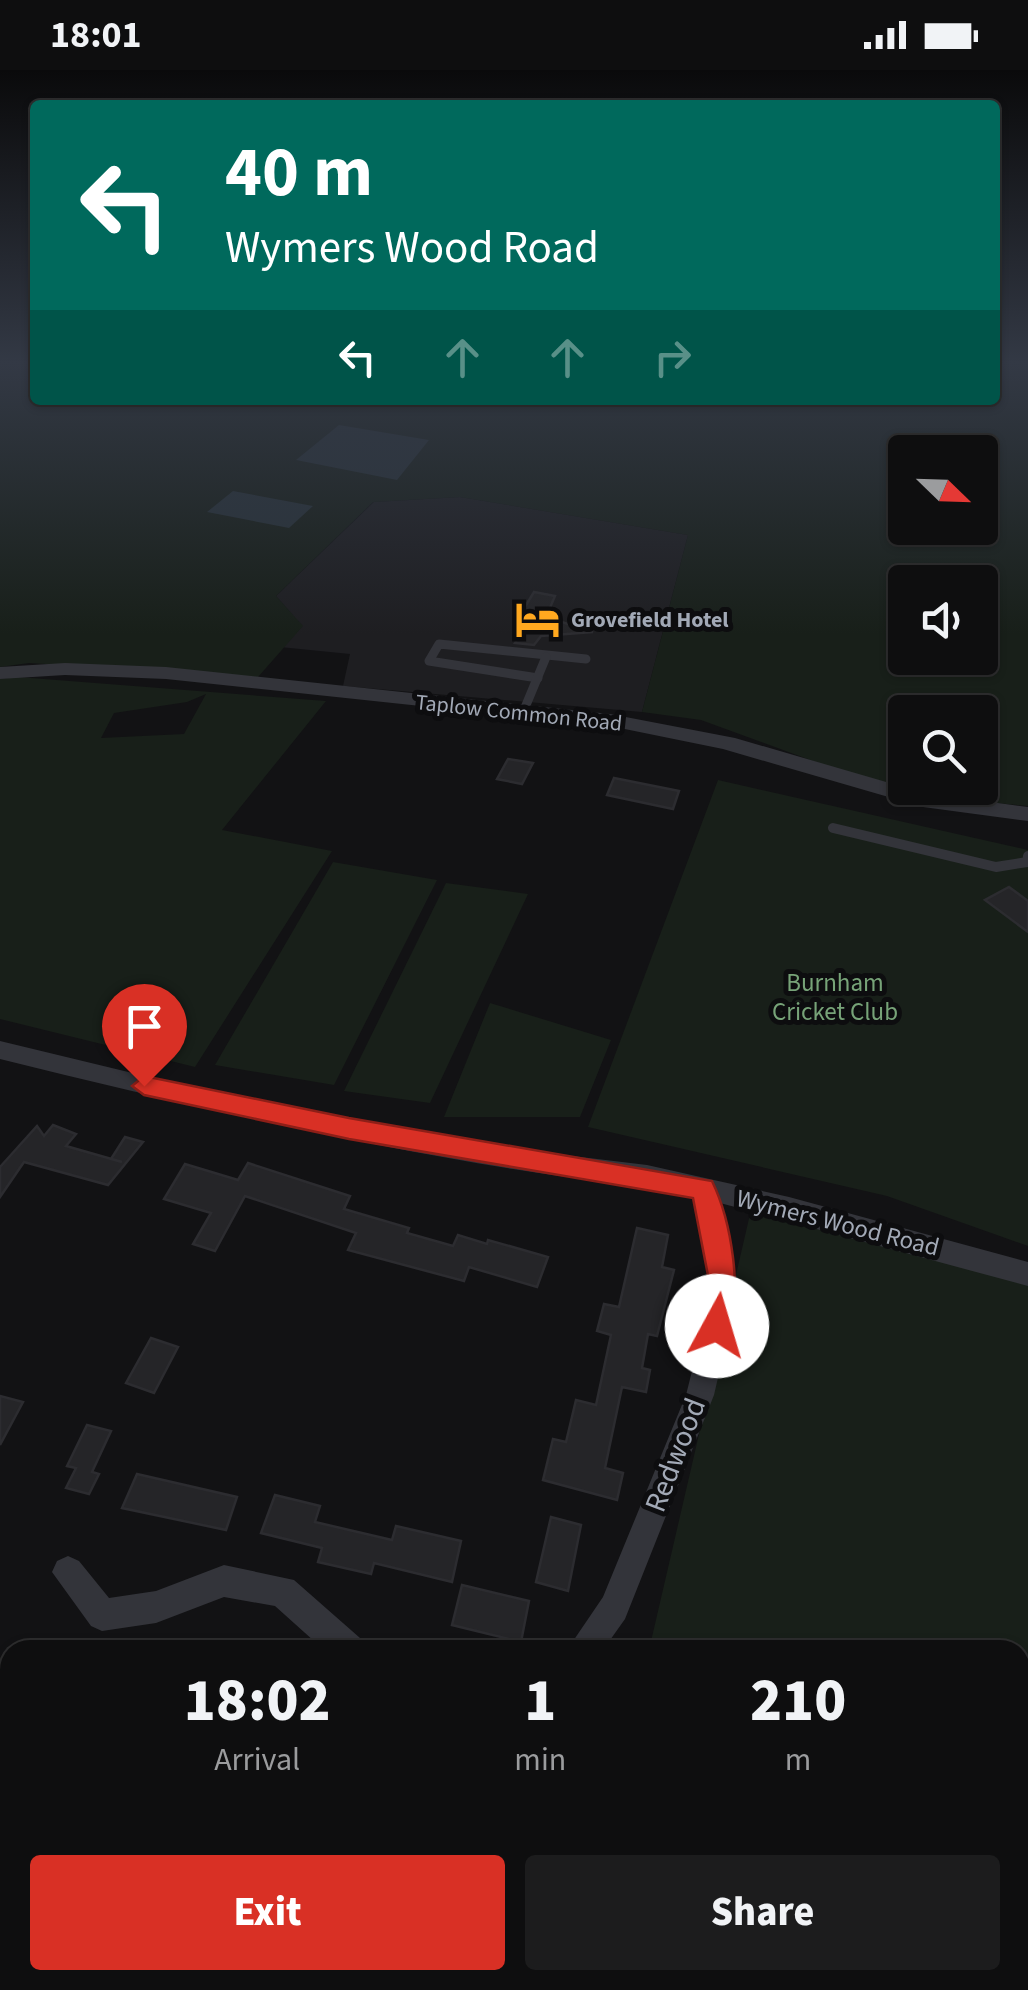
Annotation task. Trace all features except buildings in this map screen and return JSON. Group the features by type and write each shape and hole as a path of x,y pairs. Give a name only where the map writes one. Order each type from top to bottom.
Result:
{"street":[{"name":"Taplow Common Road","path":"0,673 65,669 166,673 277,688 524,710 727,742 922,800 1028,814"},
{"name":"Wymers Wood Road","path":"4,1056 263,1112 704,1189 1028,1274"},
{"name":"Redwood","path":"590,1640 614,1608 700,1395 725,1291 704,1189"},
{"path":"68,1572 102,1615 156,1607 224,1581 283,1591 337,1640"}],"lane":[{"path":"538,678 430,660 440,644 586,659"},
{"path":"524,710 546,657"},
{"path":"833,828 996,867 1027,862 1028,856"}],"shaded area":[{"path":"301,456 417,456 397,480 296,460"},
{"path":"233,491 313,506 289,528 207,512"},
{"path":"460,497 688,535 642,712 343,686 350,654 280,647 302,626 276,596 374,502"}],"green space":[{"path":"0,456 888,456 888,545 998,545 998,456 1028,456 1028,806 998,803 998,695 888,695 888,788 701,720 642,712 688,535 460,497 373,502 276,596 303,626 258,677 29,663 0,667"},
{"path":"18,677 326,701 222,830 332,851 195,1067 0,1019 0,679","holes":["206,694 184,734 101,738 114,713 187,702"]},
{"name":"Burnham Cricket Club","path":"718,780 1028,850 1028,1246 887,1196 588,1127"},
{"path":"333,862 437,880 334,1085 215,1065"},
{"path":"446,883 528,894 430,1103 344,1091"},
{"path":"490,1003 611,1040 580,1117 444,1117"},
{"path":"751,1210 1028,1283 1028,1640 651,1640"}],"place":[{"name":"Grovefield Hotel","path":"538,619"}],"route":[{"path":"144,1086 349,1128 514,1158 647,1176 704,1189 725,1291 717,1326"}]}
